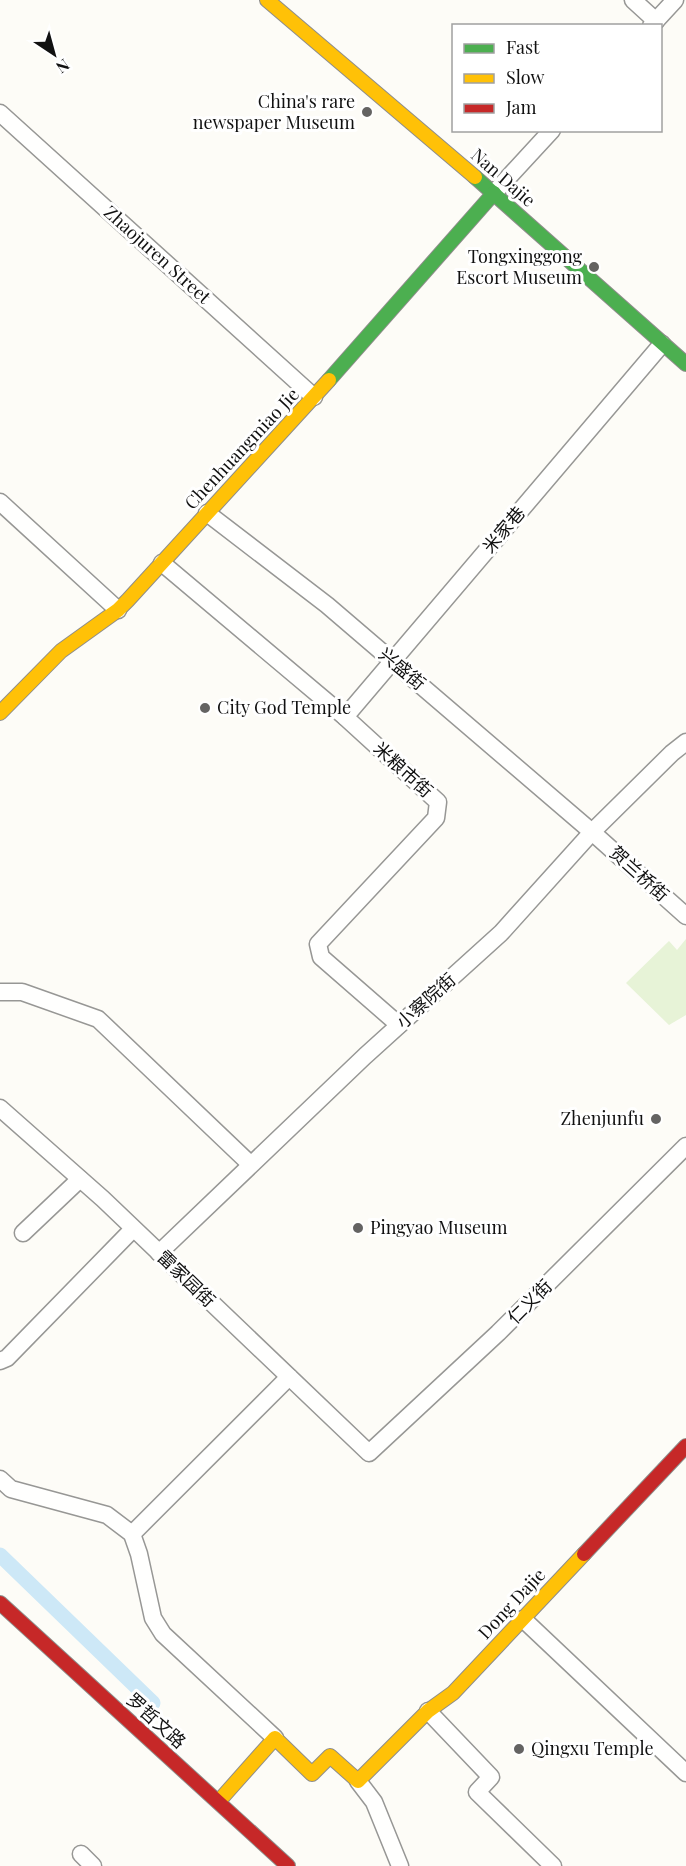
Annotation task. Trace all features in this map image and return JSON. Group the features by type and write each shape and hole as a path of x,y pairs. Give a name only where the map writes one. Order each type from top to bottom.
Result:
{"street":[{"name":"Nan Dajie","path":"267,0 494,193 686,364"},
{"path":"633,0 653,23 675,0"},
{"name":"Zhaojuren Street","path":"1,116 314,397"},
{"path":"494,193 550,132"},
{"name":"Chenhuangmiao Jie","path":"0,713 61,651 118,610 314,397 494,193"},
{"name":"米家巷","path":"345,717 662,344"},
{"path":"0,502 118,610"},
{"name":"兴盛街","path":"207,513 327,605 592,832"},
{"name":"米粮市街","path":"162,563 345,717 438,802 436,818 318,944 321,957 399,1025"},
{"name":"小察院街","path":"159,1253 250,1164 501,933 592,832 686,742"},
{"name":"贺兰桥街","path":"592,832 686,916"},
{"path":"0,992 22,993 98,1019 250,1164"},
{"name":"雷家园街","path":"0,1108 134,1229 369,1453"},
{"name":"仁义街","path":"369,1453 498,1333 686,1146"},
{"path":"23,1233 80,1179"},
{"path":"0,1361 7,1358 134,1229"},
{"path":"132,1534 289,1377"},
{"name":"Dong Dajie","path":"358,1781 428,1711 453,1693 686,1446"},
{"path":"0,1479 11,1489 107,1515 132,1534 139,1554 153,1618 163,1634 312,1774 330,1756 358,1781 374,1802 400,1866"},
{"name":"罗哲文路","path":"0,1603 288,1866"},
{"path":"523,1619 686,1773"},
{"path":"428,1711 491,1777 477,1792 553,1866"},
{"path":"219,1801 275,1738"}],"green space":[{"path":"686,939 686,1015 669,1025 626,983 669,941 677,950"}],"waterway":[{"path":"0,1555 153,1703"}],"traffic: fast":[{"path":"475,177 686,364"},
{"path":"329,380 494,193"}],"traffic: slow":[{"path":"267,0 475,177"},
{"path":"0,713 61,651 118,610 128,600 329,380"},
{"path":"219,1801 275,1738 312,1774 330,1756 358,1781 428,1711 453,1693 584,1554"}],"traffic: jam":[{"path":"584,1554 686,1446"},
{"path":"0,1603 288,1866"}],"place":[{"name":"China's rare newspaper Museum","path":"367,112"},
{"name":"Tongxinggong Escort Museum","path":"594,267"},
{"name":"City God Temple","path":"205,708"},
{"name":"Zhenjunfu","path":"656,1119"},
{"name":"Pingyao Museum","path":"358,1228"},
{"name":"Qingxu Temple","path":"519,1749"}]}
